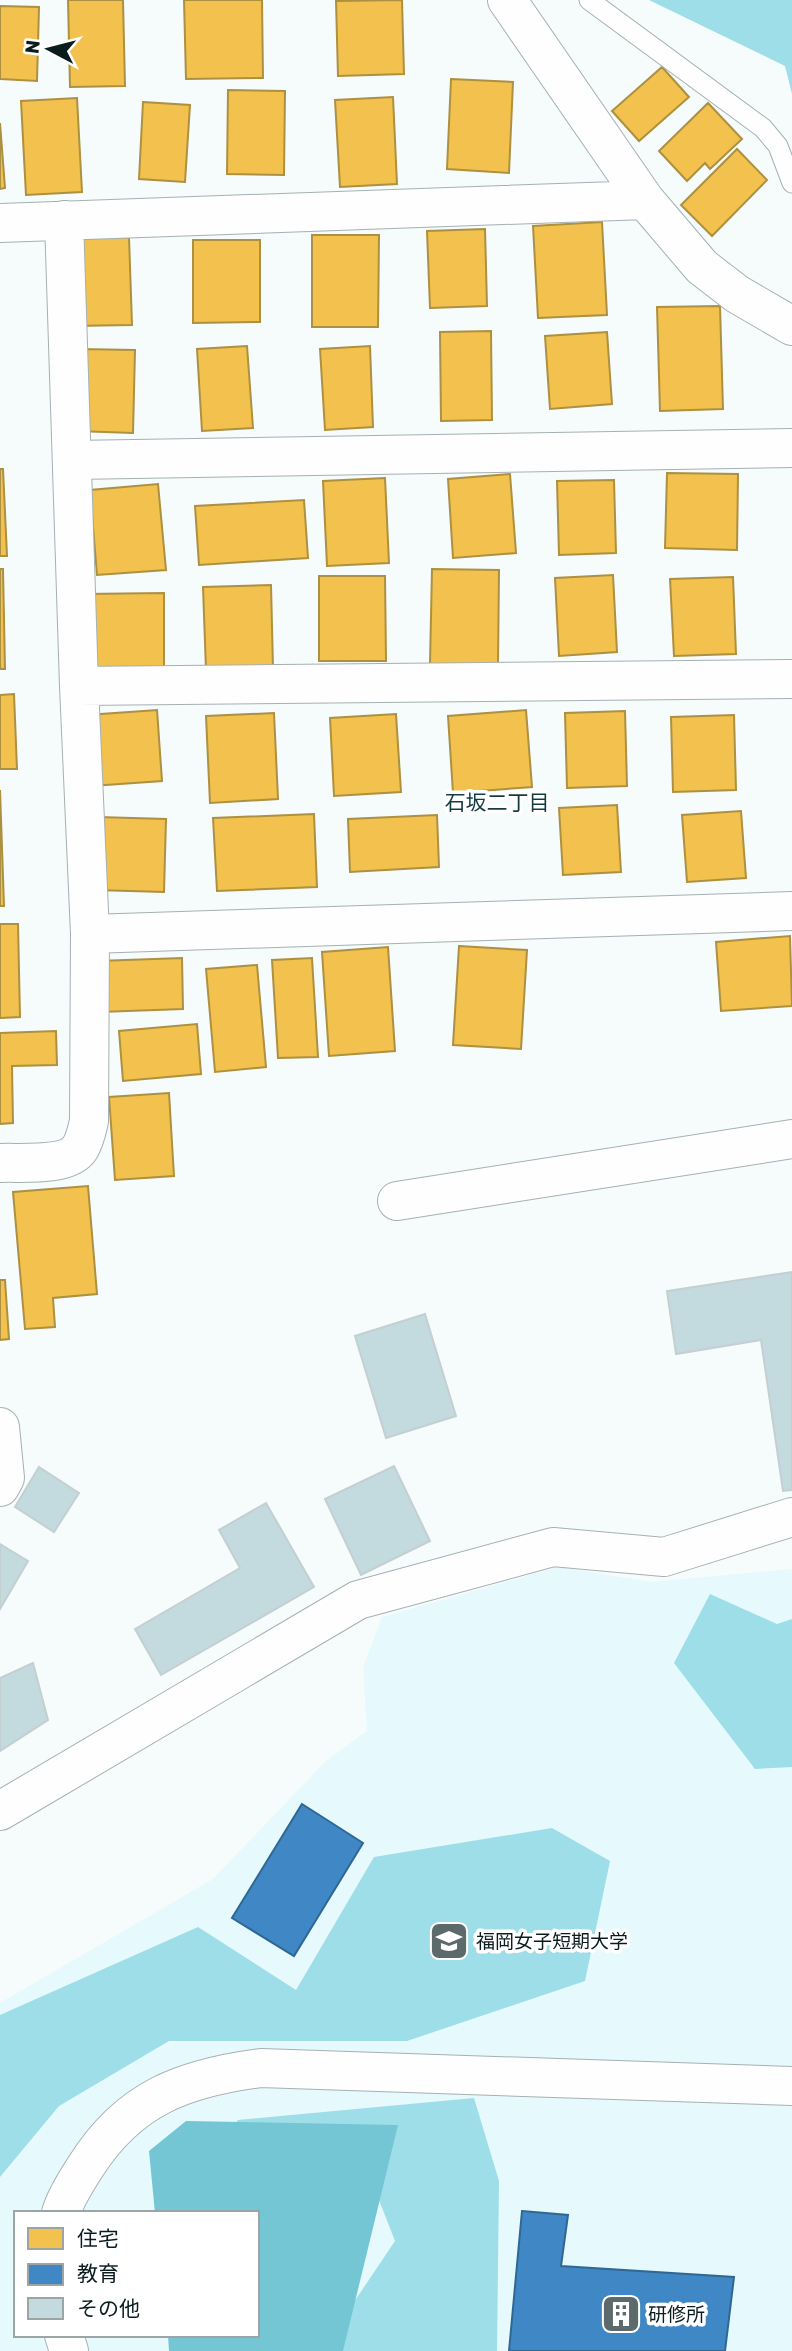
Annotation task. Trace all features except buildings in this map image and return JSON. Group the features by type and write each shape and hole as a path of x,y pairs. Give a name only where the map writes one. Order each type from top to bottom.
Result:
{"street":[{"path":"507,0 645,200 717,281 792,326"},
{"path":"0,223 645,200"},
{"path":"0,1163 55,1161 69,1157 79,1150 89,1121 90,934 64,220"},
{"path":"73,460 792,449"},
{"path":"79,686 792,679"},
{"path":"90,934 792,911"},
{"path":"397,1201 792,1139"},
{"path":"0,1427 5,1478 0,1487"},
{"path":"0,1811 359,1600 553,1547 664,1557 792,1517"},
{"path":"62,2211 101,2142 132,2112 171,2090 218,2074 261,2068 792,2086"}],"lane":[{"path":"589,0 763,128 778,146 792,183"}],"shaded area":[{"path":"649,0 792,0 792,94 785,66"},
{"name":"福岡女子短期大学","path":"559,1567 651,1582 792,1569 792,2351 0,2351 0,2003 213,1879 326,1761 367,1731 363,1667 382,1617"},
{"path":"710,1594 777,1624 792,1619 792,1767 755,1769 674,1663"},
{"path":"552,1828 610,1861 585,1981 407,2041 169,2041 59,2106 0,2177 0,2015 198,1927 296,1990 374,1857"},
{"path":"474,2098 499,2181 497,2351 321,2351 395,2241 363,2159 259,2212 178,2190 238,2120"},
{"path":"186,2121 398,2125 343,2351 169,2351 168,2337 259,2337 259,2211 155,2211 149,2151"}],"place":[{"name":"福岡女子短期大学","path":"449,1941"},
{"name":"研修所","path":"621,2314"}],"district":[{"name":"石坂二丁目","path":"497,803"}]}
